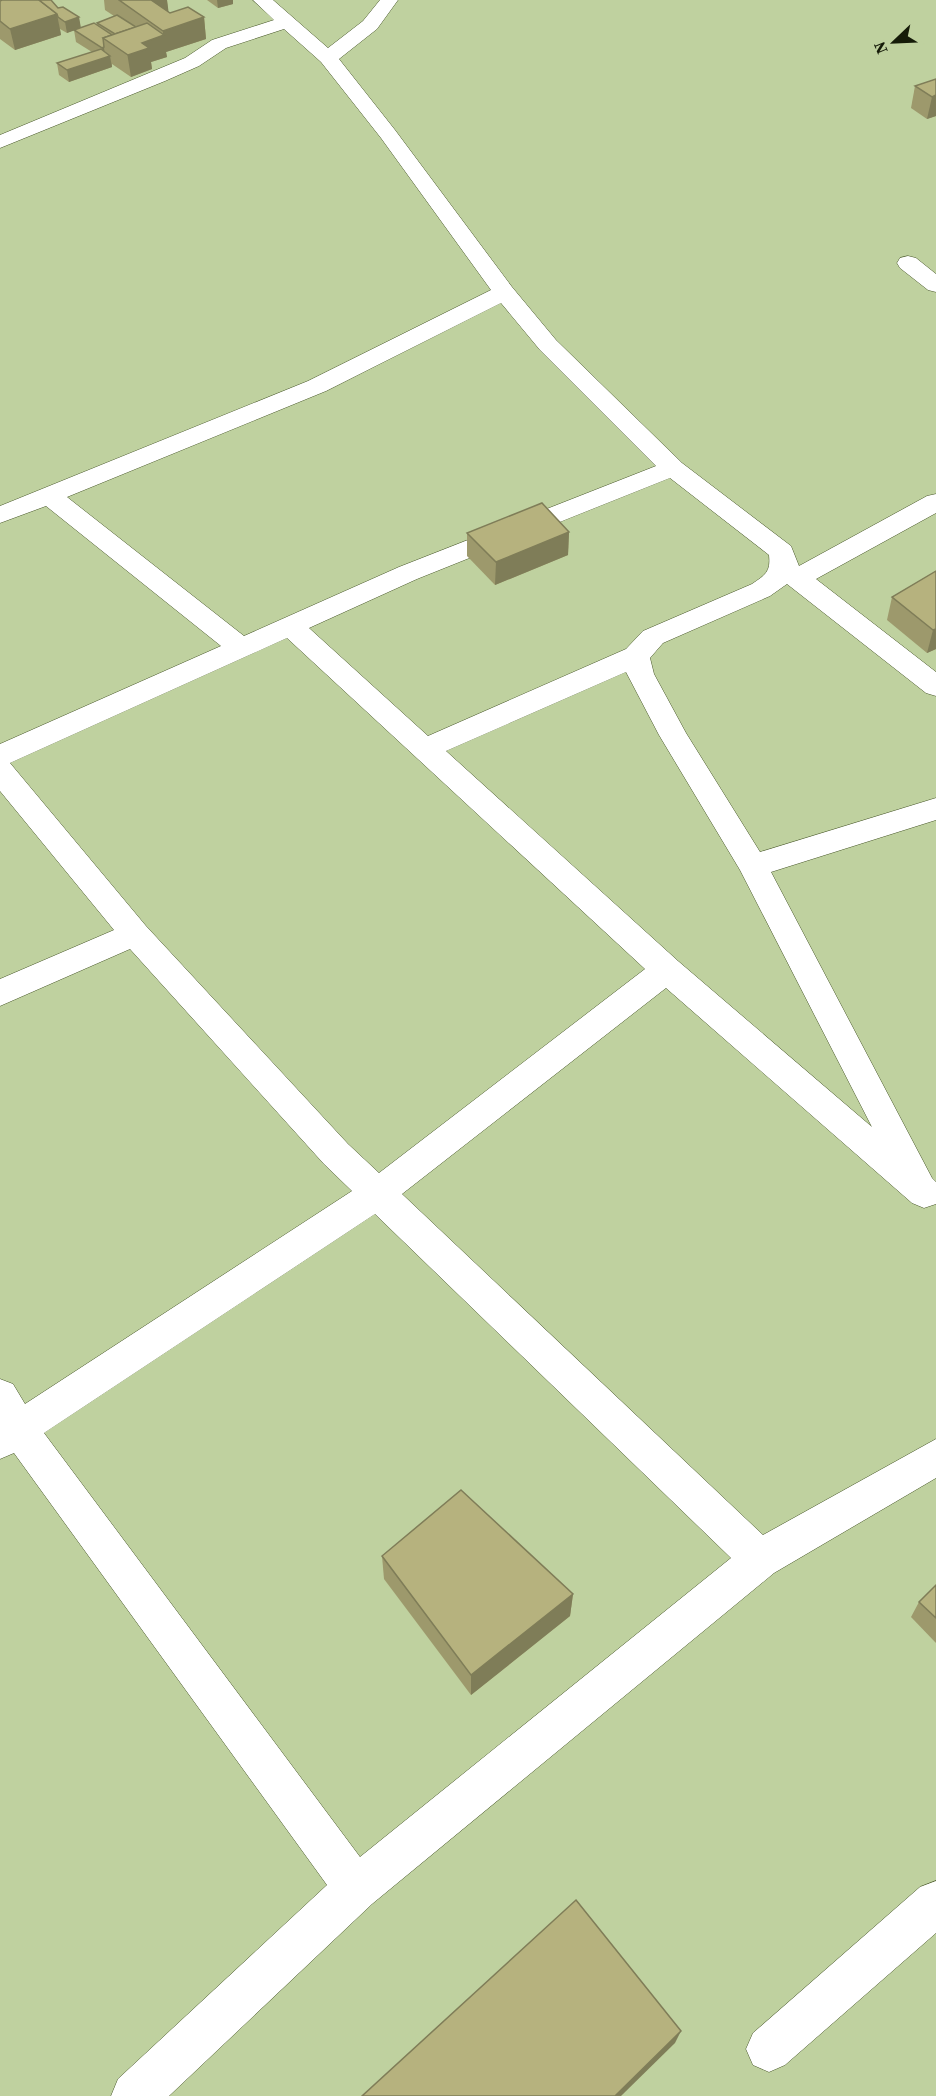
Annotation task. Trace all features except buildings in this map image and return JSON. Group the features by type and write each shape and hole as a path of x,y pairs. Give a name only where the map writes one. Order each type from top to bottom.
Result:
{"street":[{"path":"262,0 328,58 388,134 504,292 548,345 673,468 782,552 791,573 936,686"},
{"path":"328,58 384,11 389,0"},
{"path":"0,142 166,74 192,62 219,44 286,22"},
{"path":"908,263 936,285"},
{"path":"3,510 50,495 317,386 504,292"},
{"path":"0,756 408,573 673,468"},
{"path":"50,495 241,648"},
{"path":"425,749 636,656 653,637 761,590 777,579 823,562 936,502"},
{"path":"290,626 668,970 930,1202"},
{"path":"636,656 640,674 673,735 753,866 930,1202"},
{"path":"0,771 135,934 336,1154 760,1559"},
{"path":"753,866 936,809"},
{"path":"0,993 135,934"},
{"path":"356,1888 6,1422 378,1193 668,970"},
{"path":"135,2096 356,1888 760,1559 936,1457"},
{"path":"770,2049 936,1904"}]}
